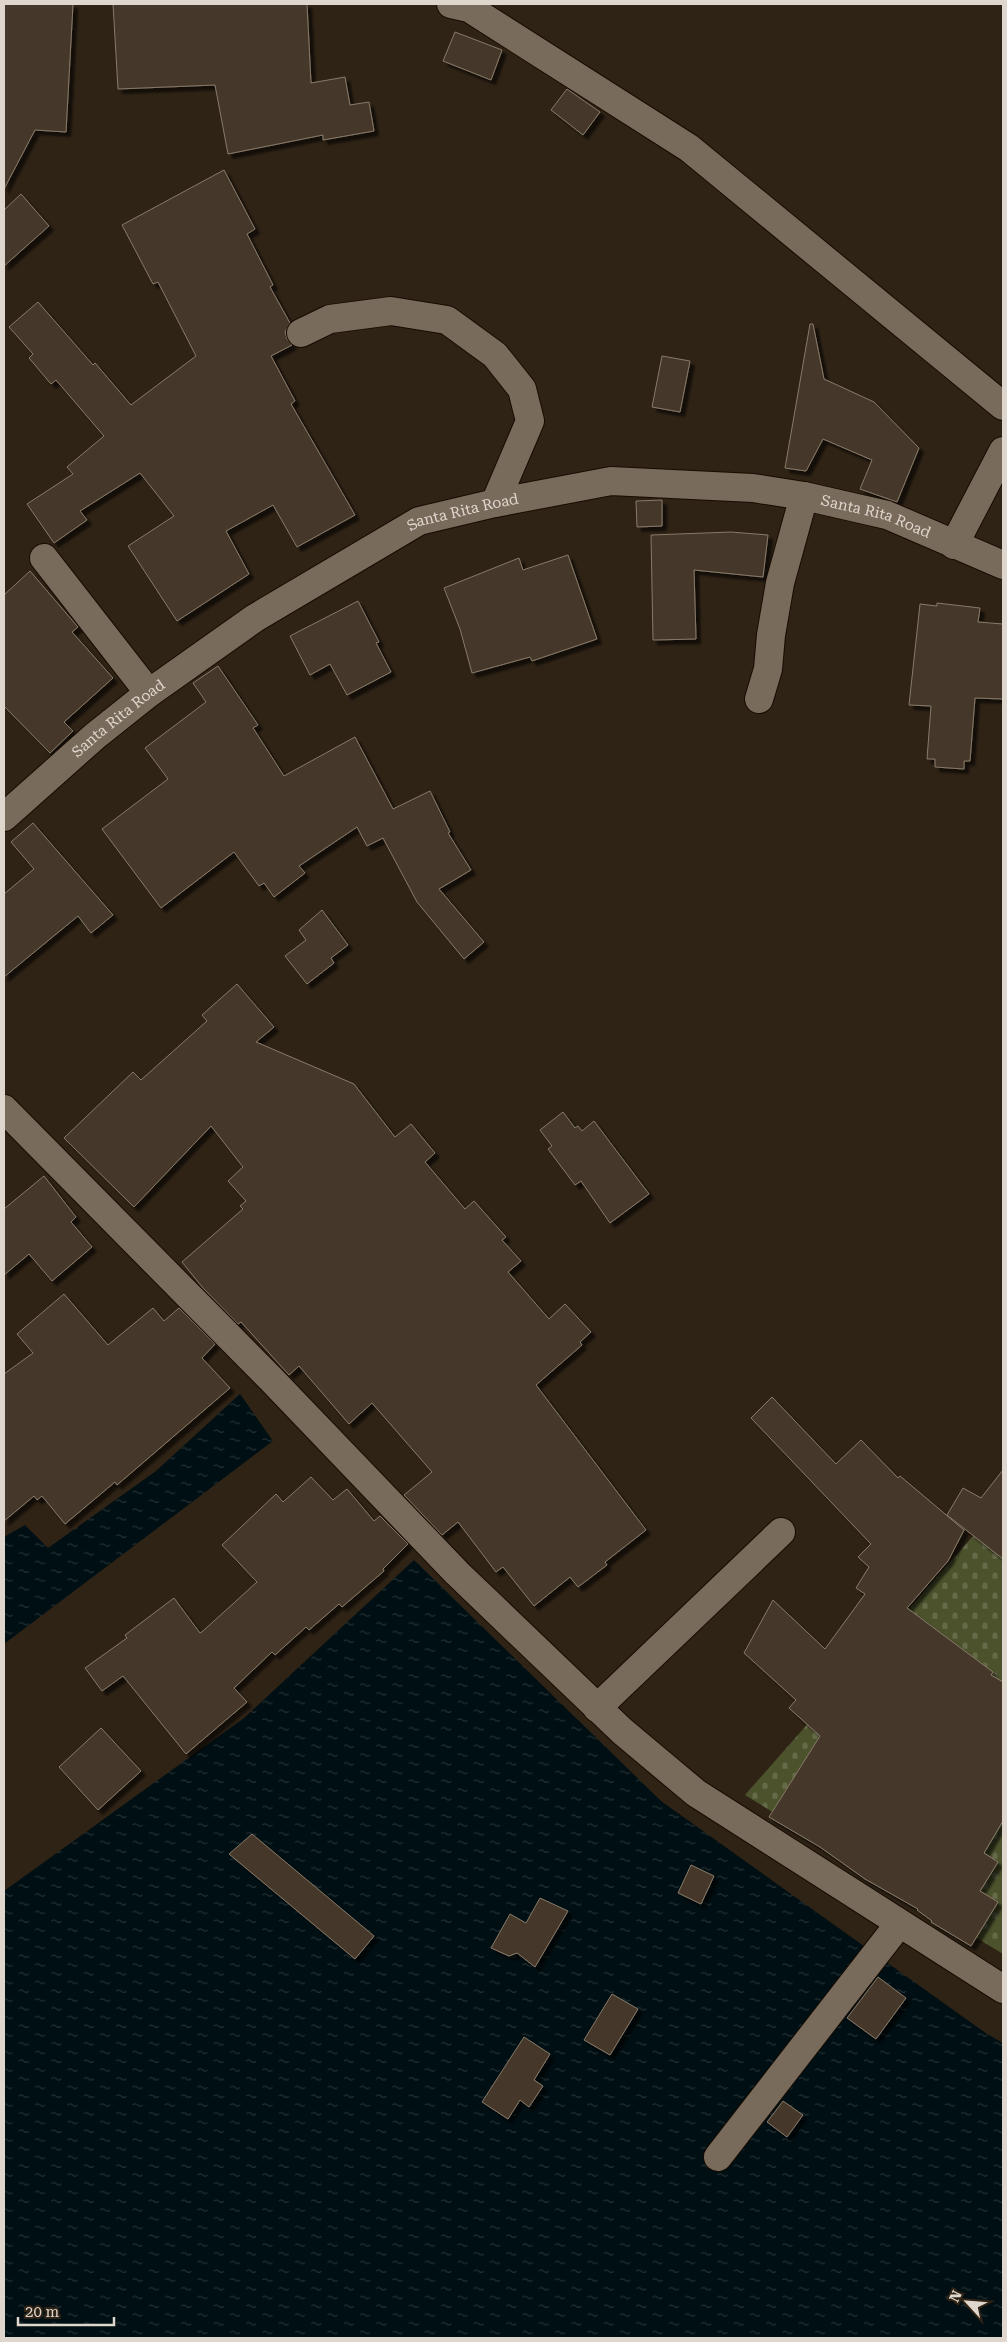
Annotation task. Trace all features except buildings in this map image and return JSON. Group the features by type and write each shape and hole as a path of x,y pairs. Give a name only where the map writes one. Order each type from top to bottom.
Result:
{"street":[{"path":"451,4 469,8 689,148 1003,406"},
{"path":"301,333 330,319 390,311 447,320 496,355 522,389 530,421 494,503"},
{"path":"954,545 1003,452"},
{"name":"Santa Rita Road","path":"4,817 95,736 149,693 255,618 419,521 494,503 611,481 753,488 804,496 887,515 1003,565"},
{"path":"759,699 768,670 771,635 780,583 804,496"},
{"path":"44,558 149,693"},
{"path":"4,1109 272,1379 457,1573 597,1708 696,1792 1003,1989"},
{"path":"597,1708 781,1532"},
{"path":"718,2157 900,1924"}],"green space":[{"path":"1003,1502 1003,1954 745,1795"}],"water":[{"path":"240,1394 273,1441 4,1644 4,1537 25,1525 48,1548 156,1471"},
{"path":"414,1560 661,1801 987,2034 1003,2043 1003,2338 4,2338 4,1891 244,1718"}]}
